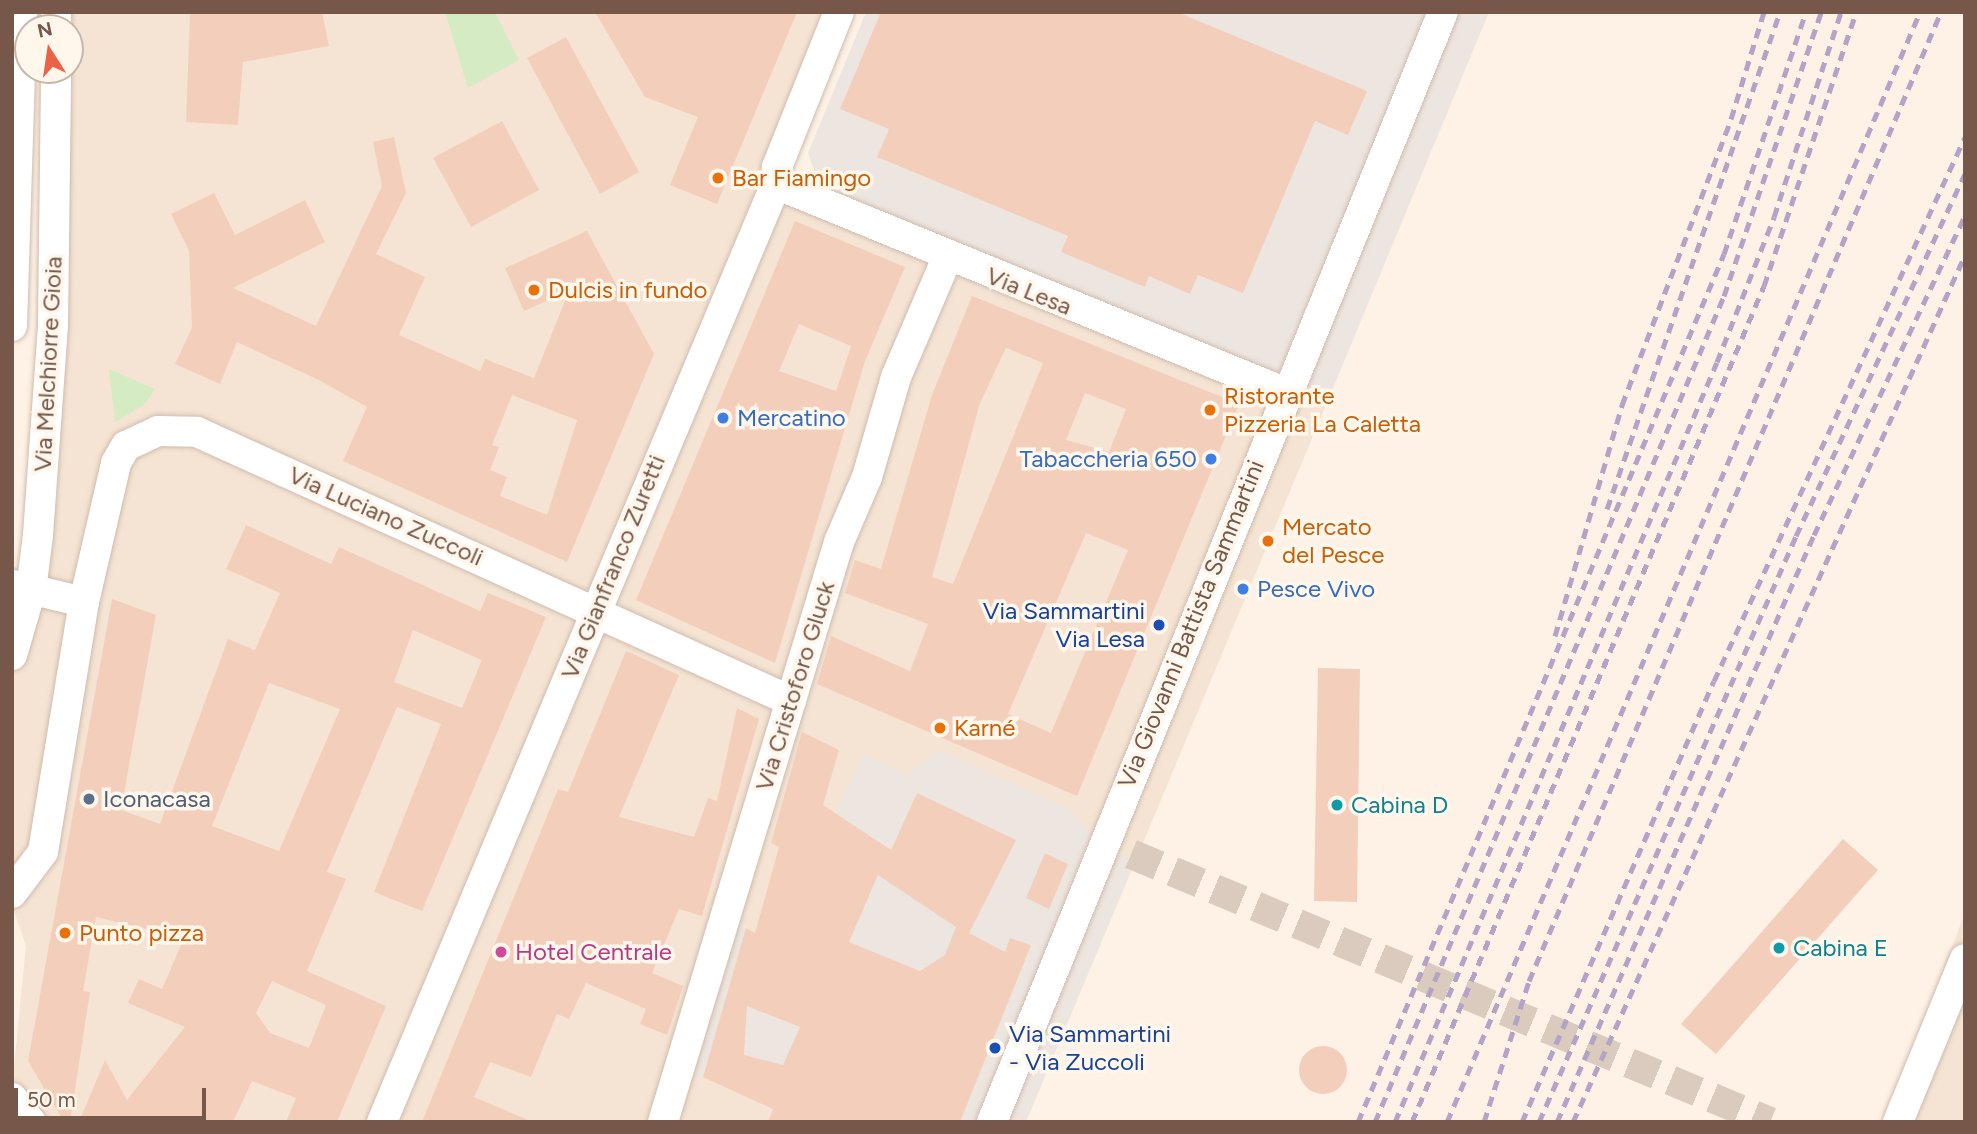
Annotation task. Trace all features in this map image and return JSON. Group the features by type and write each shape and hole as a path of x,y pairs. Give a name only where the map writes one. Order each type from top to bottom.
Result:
{"street":[{"name":"Via Melchiorre Gioia","path":"12,324 22,12"},
{"name":"Via Gianfranco Zuretti","path":"383,1122 595,609 776,184 776,167 839,12"},
{"name":"Via Giovanni Battista Sammartini","path":"992,1122 1118,849 1284,392 1443,12"},
{"name":"Via Melchiorre Gioia","path":"12,655 53,325 56,84"},
{"name":"Via Lesa","path":"776,184 947,258 1284,392"},
{"name":"Via Cristoforo Gluck","path":"663,1122 790,701 896,377 947,258"},
{"name":"Via Luciano Zuccoli","path":"84,602 116,463 139,438 179,429 595,609 790,701"},
{"path":"12,893 43,852 84,602 22,587"},
{"path":"1898,1122 1965,958"},
{"path":"12,1098 31,1122"}],"shaded area":[{"path":"833,12 771,166 1326,405 1135,862 907,775 836,812 755,933 730,918 685,1069 805,1122 36,1122 12,1087 26,946 12,906 12,664 69,84 84,84 84,14 67,14"},
{"path":"866,12 1489,12 1326,405 819,184 808,153"},
{"path":"938,750 1070,809 1099,845 1135,862 1026,1122 805,1122 685,1070 729,918 755,933 836,812 864,754 907,775"},
{"path":"1965,913 1965,1122 1885,1122"}],"green space":[{"path":"445,12 495,12 519,60 468,88"},
{"path":"109,369 155,389 144,405 115,422"}],"building":[{"path":"190,12 322,12 329,46 243,62 238,125 186,122"},
{"path":"595,12 797,12 717,204 670,185 698,117 645,97"},
{"path":"881,12 1177,12 1367,91 1348,135 1315,121 1243,293 1198,275 1190,294 1149,276 1145,287 1061,252 1068,236 877,157 889,129 840,109"},
{"path":"566,37 639,172 600,194 527,58"},
{"path":"502,121 539,190 471,227 433,158"},
{"path":"394,137 406,193 376,254 425,277 399,335 480,371 485,359 534,378 569,291 524,311 505,268 587,231 654,354 567,562 343,461 367,407 319,380 237,342 220,384 175,364 192,328 189,251 171,214 214,193 235,235 305,200 325,242 233,288 316,326 382,186 373,142","holes":["512,395 577,420 547,515 500,496 507,477 490,470 499,447 492,445"]},
{"path":"795,221 905,267 865,361 775,663 636,600","holes":["799,324 851,346 836,391 779,371"]},
{"path":"972,296 1239,404 1077,796 817,684 831,636 910,671 928,624 845,593 855,560 881,569 932,395","holes":["1006,348 1043,363 953,584 932,577 980,403","1085,393 1126,409 1109,452 1066,440","1086,533 1128,550 1051,733 1008,714"]},
{"path":"246,525 331,564 339,547 480,611 488,593 546,617 422,911 374,892 441,724 397,707 327,872 346,879 307,971 386,1006 337,1122 286,1122 296,1098 252,1081 233,1122 79,1122 105,1060 127,1100 185,1027 128,1003 139,979 162,989 184,938 96,917 83,991 90,992 70,1122 64,1122 28,1061 112,599 156,615 121,810 160,824 228,639 255,650 280,593 226,569","holes":["413,630 482,660 462,708 394,682","269,683 340,709 279,851 212,826","272,981 326,1005 309,1048 270,1033 256,1013"]},
{"path":"626,651 679,675 619,817 694,837 708,798 717,801 737,708 759,719 702,916 679,909 652,973 683,986 667,1035 640,1024 646,1009 586,983 569,1019 557,1014 531,1077 490,1062 474,1097 533,1122 422,1122 558,789 568,792"},
{"name":"Cabina D","path":"1318,668 1360,669 1357,902 1314,901"},
{"path":"802,732 839,750 823,805 891,850 917,793 1016,840 969,933 1005,952 1010,938 1031,945 960,1122 768,1122 773,1109 703,1077 746,928 755,933 779,847 771,843","holes":["878,875 956,927 945,955 920,971 849,942","747,1006 800,1027 783,1065 744,1055"]},
{"name":"Cabina E","path":"1843,839 1878,870 1716,1054 1681,1024"},
{"path":"1045,853 1068,864 1049,909 1026,898"},
{"path":"1323,1046 1340,1053 1347,1070 1340,1087 1323,1094 1306,1087 1299,1070 1306,1053"}],"tunnel":[{"path":"1131,854 1770,1122"}],"railway":[{"path":"1555,636 1622,405 1731,119 1764,12"},
{"path":"1607,509 1780,12"},
{"path":"1358,1122 1724,254 1806,12"},
{"path":"1375,1122 1724,296 1821,12"},
{"path":"1395,1122 1717,362 1774,217 1841,12"},
{"path":"1412,1122 1764,286 1856,12"},
{"path":"1447,1122 1920,12"},
{"path":"1484,1122 1529,981 1941,12"},
{"path":"1522,1122 1714,681 1965,137"},
{"path":"1539,1122 1796,536 1965,173"},
{"path":"1557,1122 1814,535 1965,216"},
{"path":"1573,1122 1965,255"}],"place":[{"name":"Bar Fiamingo","path":"718,178"},
{"name":"Dulcis in fundo","path":"534,290"},
{"name":"Ristorante Pizzeria La Caletta","path":"1210,410"},
{"name":"Mercatino","path":"723,418"},
{"name":"Tabaccheria 650","path":"1211,459"},
{"name":"Mercato del Pesce","path":"1268,541"},
{"name":"Pesce Vivo","path":"1243,589"},
{"name":"Via Sammartini Via Lesa","path":"1159,625"},
{"name":"Karné","path":"940,728"},
{"name":"Iconacasa","path":"89,799"},
{"name":"Cabina D","path":"1337,805"},
{"name":"Punto pizza","path":"65,933"},
{"name":"Cabina E","path":"1779,948"},
{"name":"Hotel Centrale","path":"501,952"},
{"name":"Via Sammartini - Via Zuccoli","path":"995,1048"}]}
